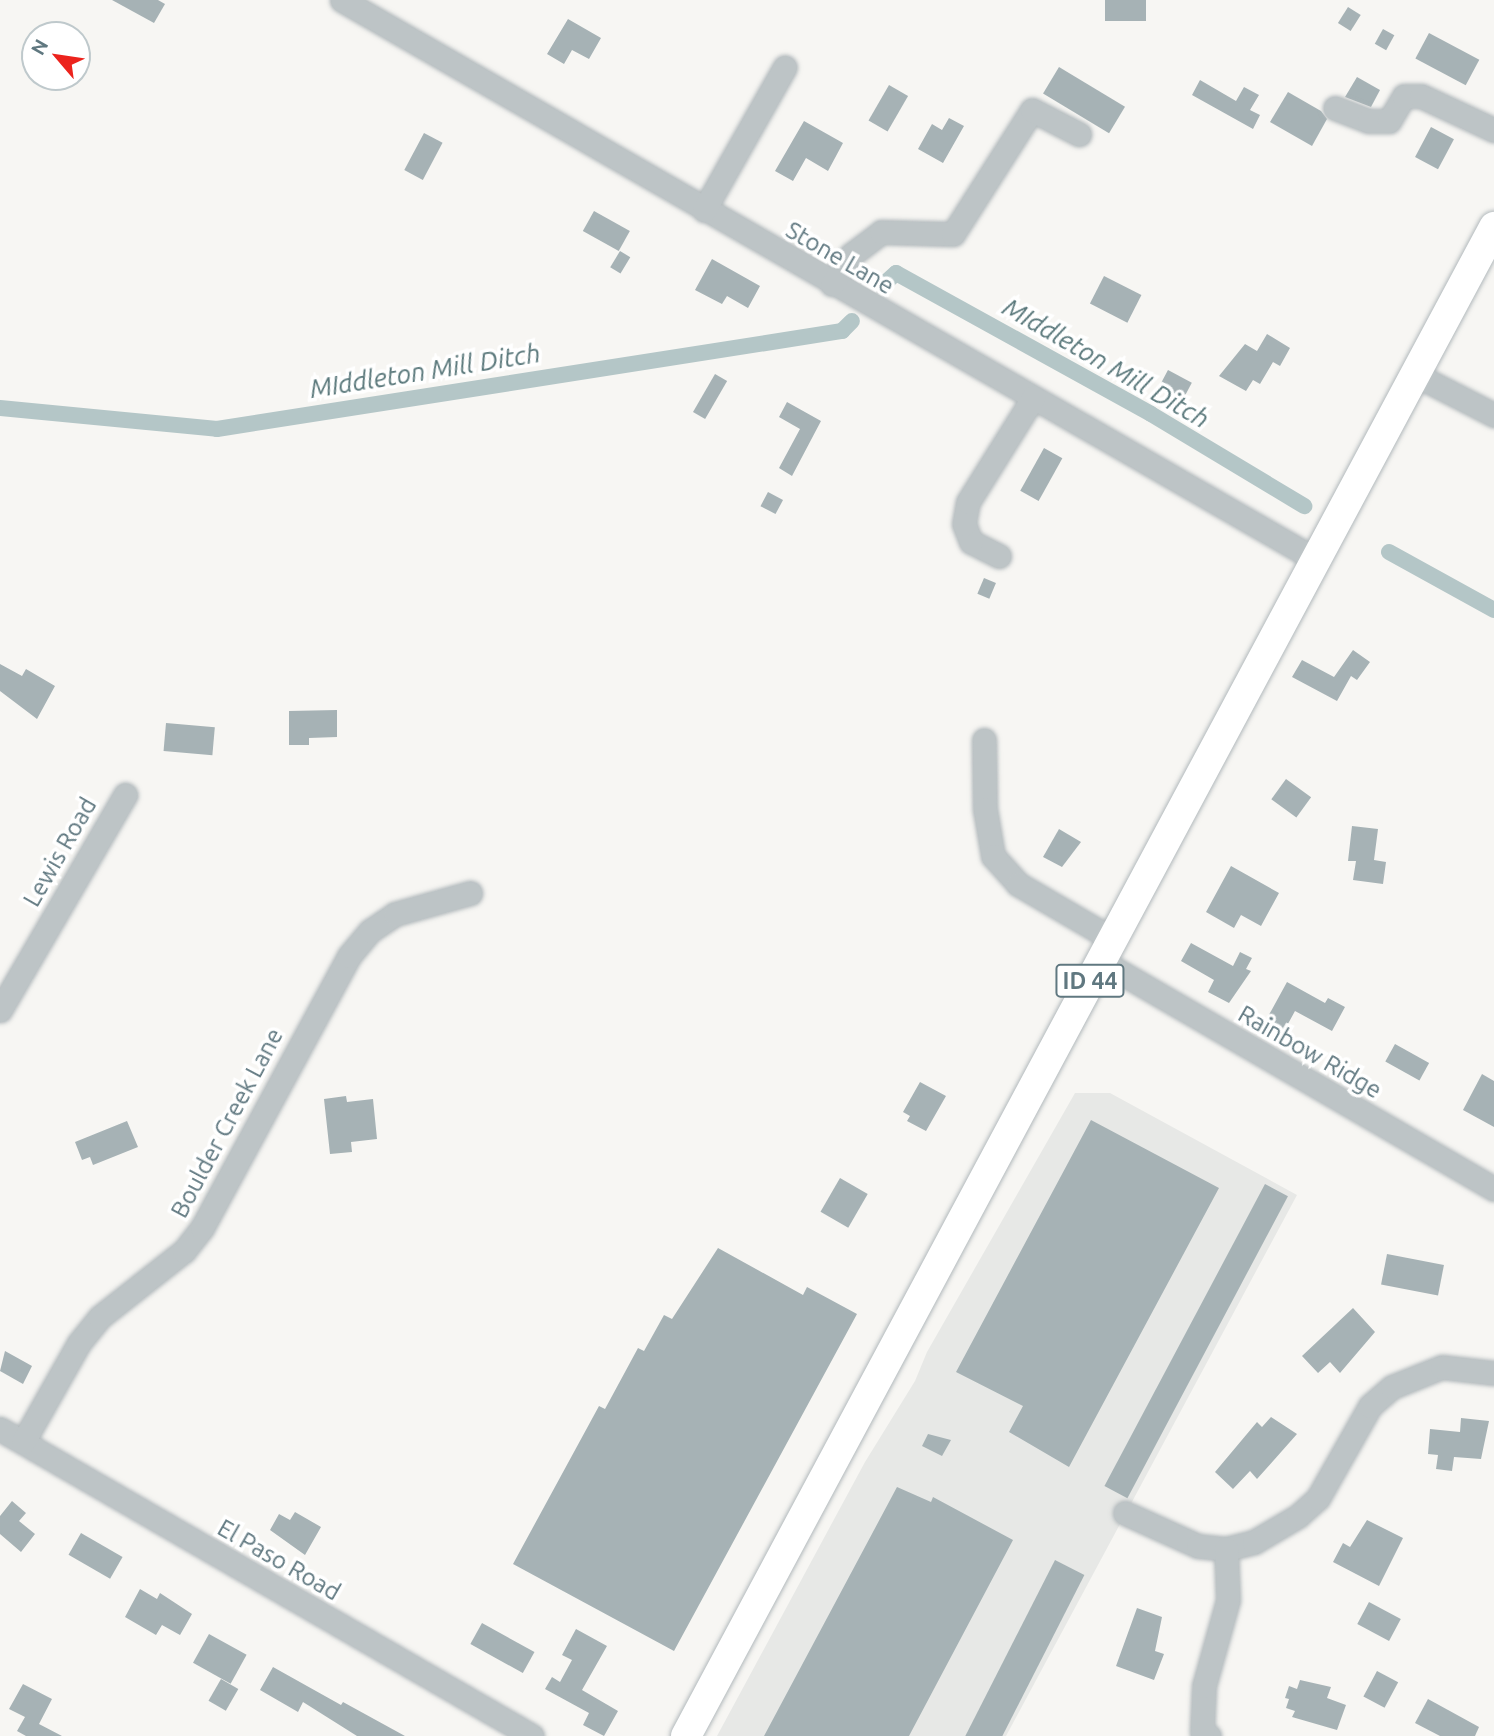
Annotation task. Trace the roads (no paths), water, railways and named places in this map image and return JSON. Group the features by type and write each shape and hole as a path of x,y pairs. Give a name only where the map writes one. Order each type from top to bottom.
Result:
{"main road":[{"name":"ID 44","path":"686,1736 1494,227"}],"street":[{"name":"Stone Lane","path":"342,0 832,284 1315,559"},
{"path":"705,211 785,67"},
{"path":"1335,108 1369,121 1389,121 1404,96 1421,96 1494,130"},
{"path":"832,284 851,255 881,232 953,234 1032,110 1079,134"},
{"path":"1414,374 1494,415"},
{"path":"999,556 971,542 964,524 968,502 1032,398"},
{"name":"Rainbow Ridge","path":"984,740 985,808 993,856 1018,884 1106,950 1494,1189"},
{"name":"Lewis Road","path":"0,1010 125,795"},
{"name":"Boulder Creek Lane","path":"23,1442 79,1343 100,1317 184,1251 202,1228 349,956 370,931 395,914 471,893"},
{"path":"1125,1513 1170,1538 1226,1549 1277,1530 1318,1498 1370,1406 1391,1387 1442,1367 1494,1373"},
{"name":"El Paso Road","path":"0,1429 532,1736"},
{"path":"1205,1734 1204,1686 1228,1600 1226,1549"}],"waterway":[{"name":"MIddleton Mill Ditch","path":"885,283 896,273 1151,414 1304,506"},
{"name":"MIddleton Mill Ditch","path":"0,408 217,429 842,331 852,321"},
{"name":"MIddleton Mill Ditch","path":"1389,552 1494,610"}]}
